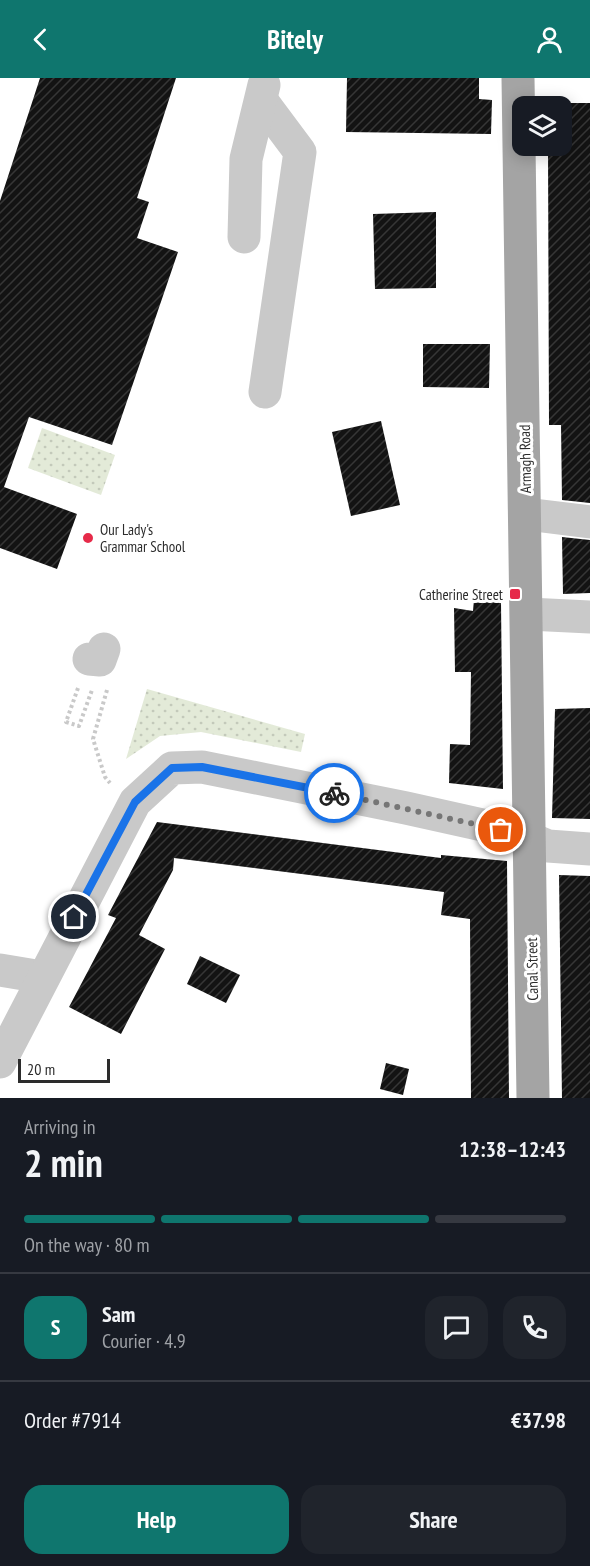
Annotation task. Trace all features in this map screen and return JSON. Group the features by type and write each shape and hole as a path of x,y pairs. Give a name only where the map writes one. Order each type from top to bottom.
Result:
{"main road":[{"name":"Armagh Road","path":"518,78 531,841"},
{"name":"Canal Street","path":"531,841 533,1098"}],"street":[{"path":"244,237 246,159 263,89"},
{"path":"263,89 300,152 265,392"},
{"path":"526,514 590,522"},
{"path":"528,614 590,617"},
{"path":"0,1062 42,977 135,802 172,768 202,767 361,798 514,832 531,841 548,846 590,849"},
{"path":"0,970 42,977"}],"path":[{"path":"99,668 79,726 66,722 99,668"},
{"path":"99,668 93,739 105,777 112,786"}],"green space":[{"path":"42,428 115,455 101,495 28,468"},
{"path":"147,689 305,734 301,752 201,732 160,736 126,759"}],"building":[{"path":"40,78 176,78 137,198 149,202 137,238 178,252 112,445 29,417 4,487 77,514 57,569 0,548 0,201"},
{"path":"347,78 479,78 479,99 492,100 491,134 346,132"},
{"path":"572,103 590,103 590,503 562,500 561,425 549,425 548,156 572,156"},
{"path":"436,212 436,288 375,289 373,214"},
{"path":"423,344 490,344 489,388 423,387"},
{"path":"381,421 400,505 351,516 332,432"},
{"path":"562,537 590,540 590,593 563,594"},
{"path":"474,599 501,603 503,789 449,783 450,744 470,745 471,672 455,672 454,608 473,611"},
{"path":"590,708 590,819 552,818 555,709"},
{"path":"157,822 441,858 441,855 507,861 509,1098 471,1098 470,919 441,915 444,892 174,858 173,870 139,935 165,949 121,1034 69,1007 116,918 108,915"},
{"path":"559,875 590,876 590,1098 562,1098"},
{"path":"200,956 240,975 226,1003 187,984"},
{"path":"386,1063 409,1069 403,1095 380,1089"}],"way so far":[{"path":"334,793 501,830"}],"place":[{"name":"Our Lady's Grammar School","path":"88,538"},
{"name":"Catherine Street","path":"515,594"}],"route":[{"path":"74,917 135,802 172,768 202,767 334,793"}]}
